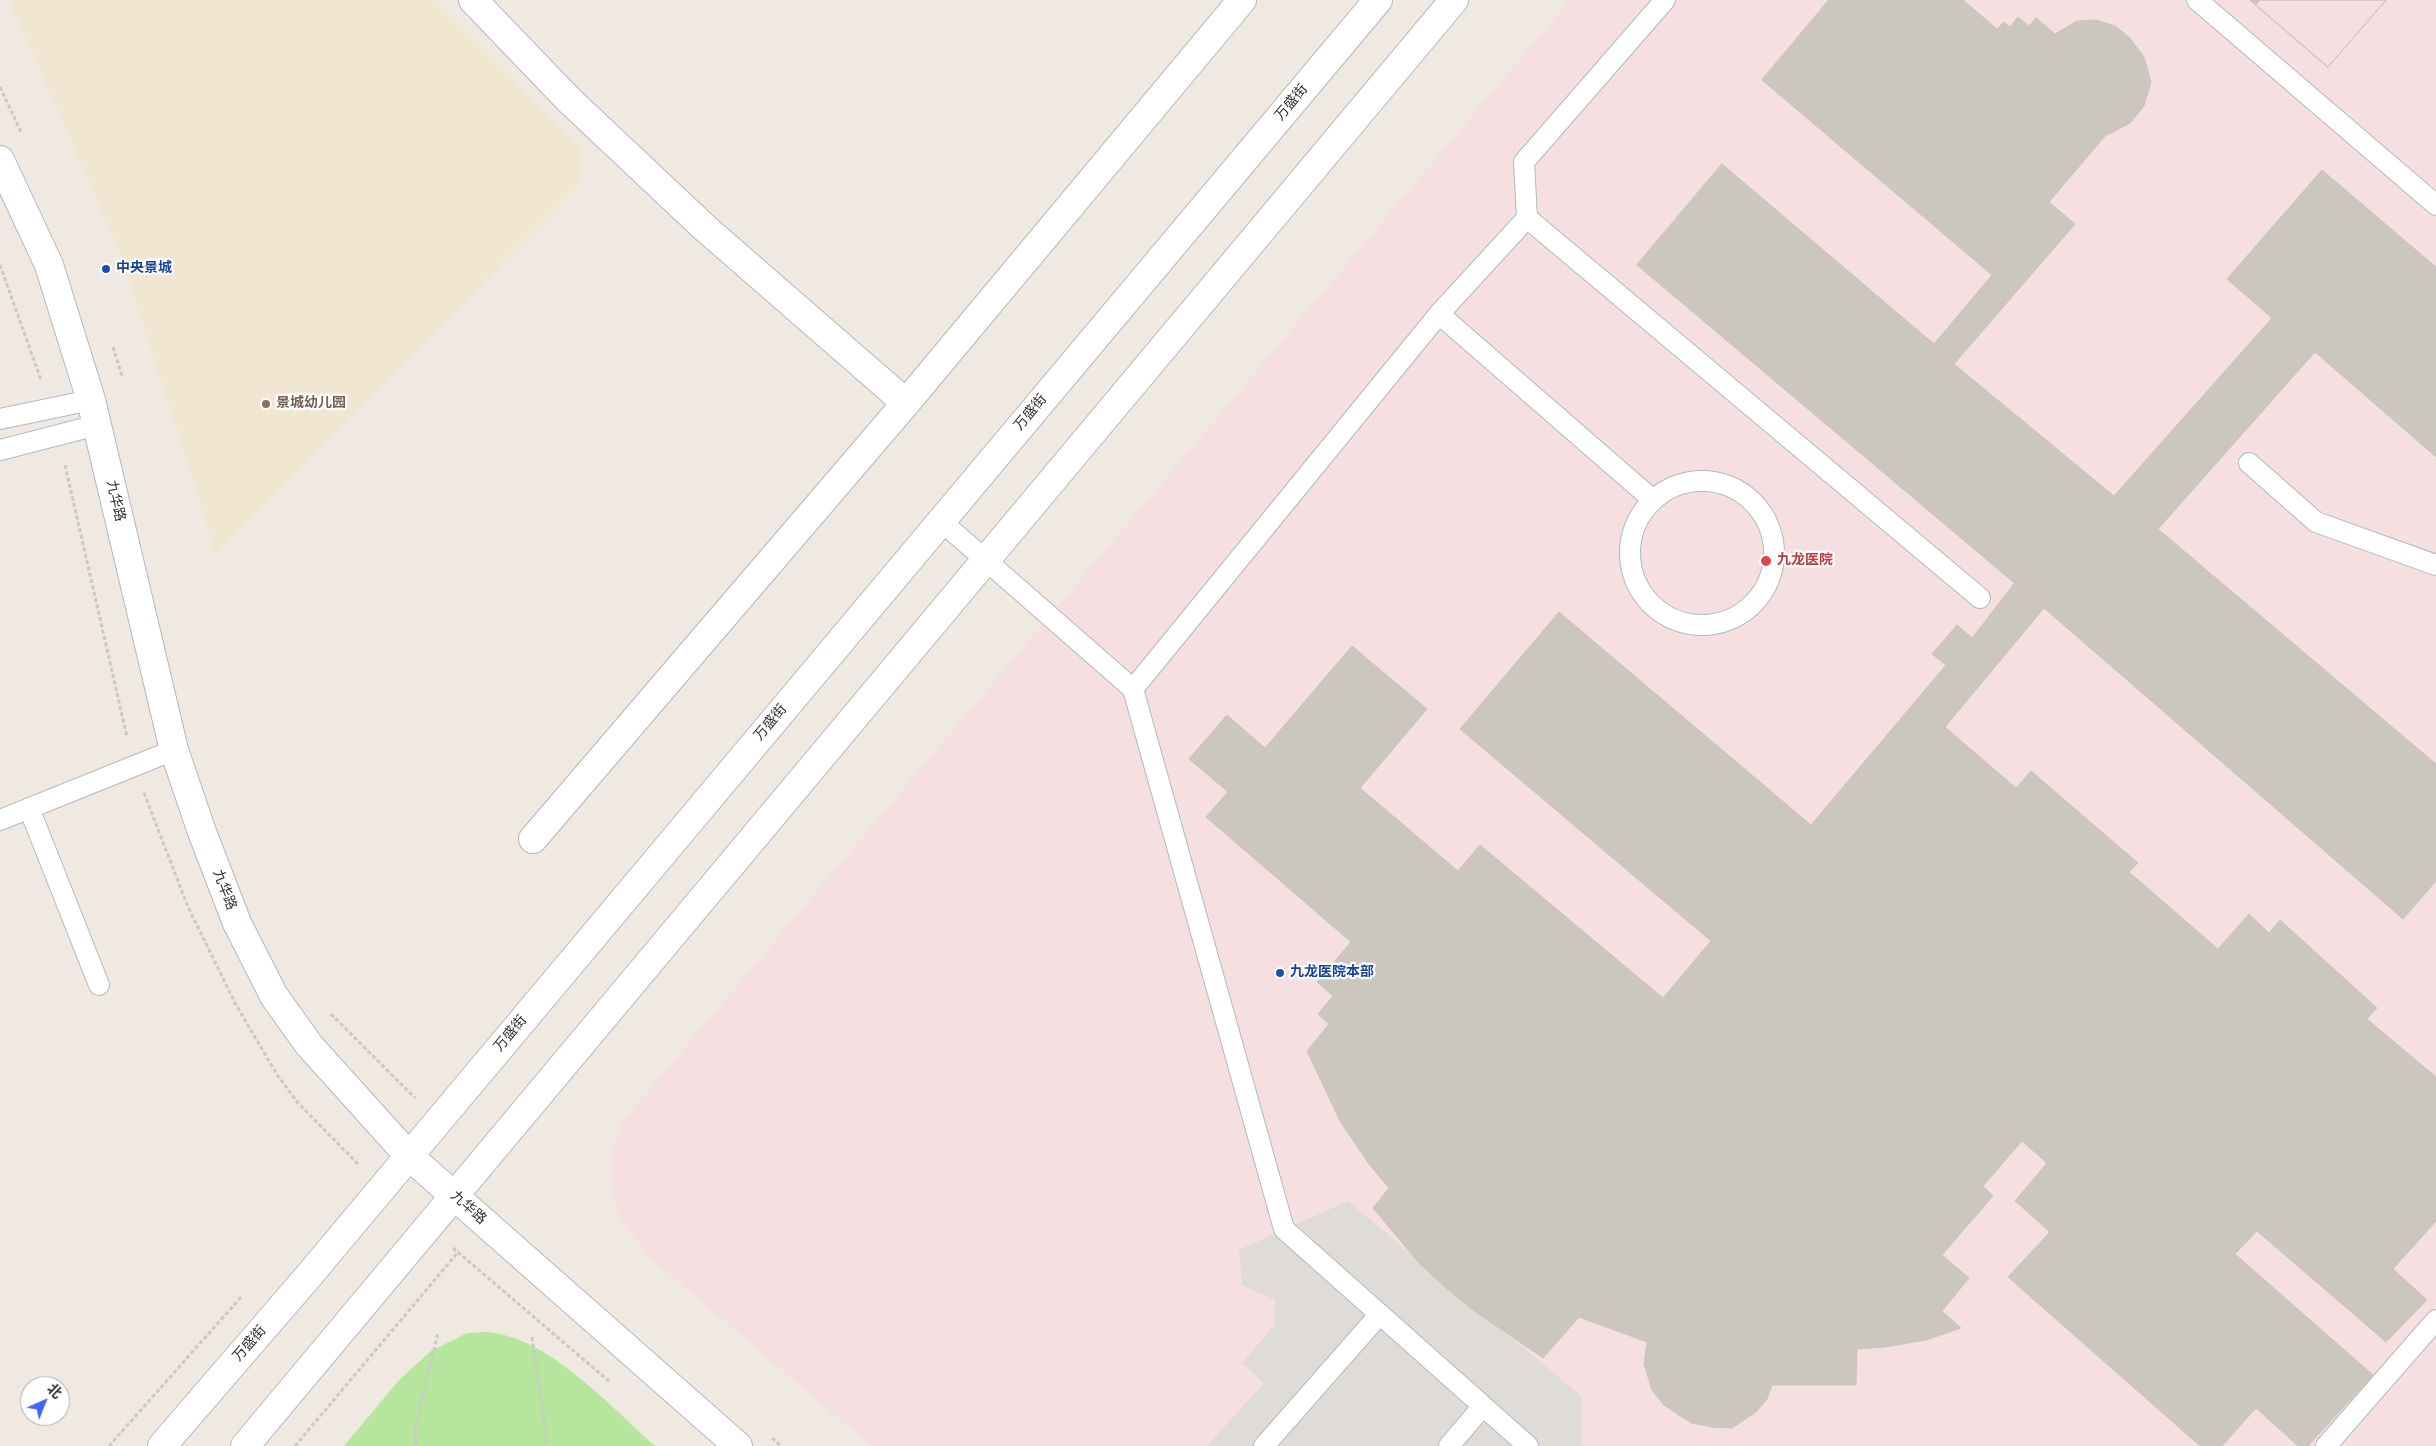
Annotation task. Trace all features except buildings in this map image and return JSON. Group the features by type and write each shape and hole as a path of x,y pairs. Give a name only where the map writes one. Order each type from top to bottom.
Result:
{"main road":[{"path":"473,0 569,100 705,228 906,403"},
{"path":"533,839 906,403 1242,0"},
{"name":"万盛街","path":"162,1446 409,1156 437,1120 1378,0"},
{"path":"245,1446 1454,0"},
{"name":"九华路","path":"0,160 49,265 94,413 174,750 202,832 237,923 274,996 309,1045 409,1156 738,1446"}],"lane":[{"path":"1133,689 1439,314 1527,218 1524,162 1665,0"},
{"path":"2197,0 2436,205"},
{"path":"1527,218 1980,598"},
{"path":"1439,314 1653,500"},
{"path":"0,419 94,413"},
{"path":"0,450 94,413"},
{"path":"2249,462 2316,522 2436,565"},
{"path":"1690,482 1710,482 1730,487 1748,498 1757,508 1771,531 1774,552 1772,572 1764,591 1750,606 1734,618 1714,624 1694,624 1674,619 1656,609 1642,593 1633,575 1630,555 1632,534 1640,515 1653,500 1670,488 1690,482"},
{"path":"941,521 1133,689 1284,1230 1528,1446"},
{"path":"0,820 174,750"},
{"path":"29,808 99,985"},
{"path":"1264,1446 1380,1314"},
{"path":"2326,1446 2436,1320"},
{"path":"1449,1446 1484,1406"}],"path":[{"path":"0,87 24,139"},
{"path":"111,342 122,378"},
{"path":"328,1010 437,1120"},
{"path":"351,1170 414,1097"},
{"path":"295,1446 484,1222"},
{"path":"109,1446 246,1292"},
{"path":"416,1446 415,1428 438,1333"},
{"path":"532,1337 547,1442 551,1446"},
{"path":"766,1433 781,1446"},
{"path":"544,1446 547,1442"}],"shaded area":[{"name":"景城幼儿园","path":"9,0 436,0 579,147 583,171 576,189 216,554 120,253"},
{"name":"九龙医院","path":"1570,0 2436,0 2436,1446 871,1446 653,1260 619,1218 611,1190 611,1154 622,1122"},
{"path":"1348,1201 1581,1396 1581,1446 1207,1446 1264,1383 1242,1363 1275,1325 1275,1300 1242,1285 1239,1250"}],"green space":[{"path":"467,1333 494,1333 516,1339 538,1349 580,1378 655,1446 344,1446 400,1379 431,1351"}],"place":[{"name":"中央景城","path":"106,269"},
{"name":"景城幼儿园","path":"266,404"},
{"name":"九龙医院","path":"1766,561"},
{"name":"九龙医院本部","path":"1280,973"}]}
